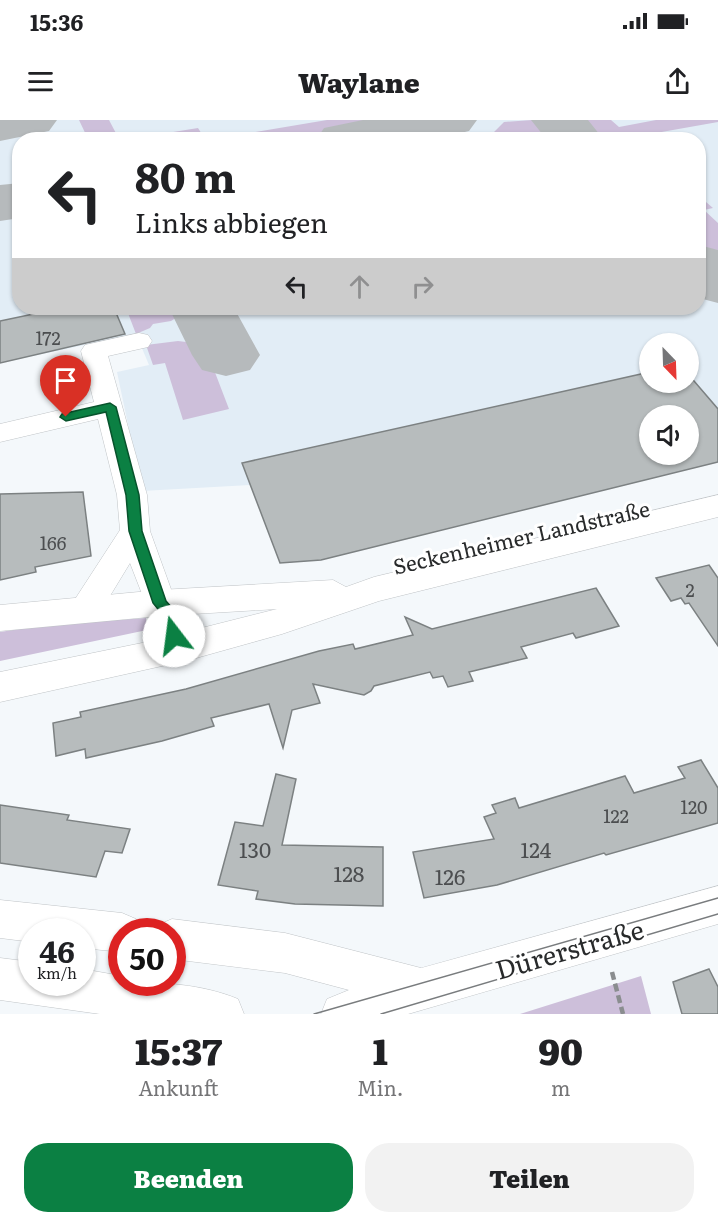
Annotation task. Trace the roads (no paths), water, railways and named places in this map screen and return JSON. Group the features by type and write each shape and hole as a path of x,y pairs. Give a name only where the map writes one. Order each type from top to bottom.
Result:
{"main road":[{"name":"Seckenheimer Landstraße","path":"0,687 162,653 330,607 374,590 718,506"},
{"name":"Seckenheimer Landstraße","path":"0,618 160,603 374,590"},
{"path":"160,603 168,609 175,626 169,645 162,653"}],"street":[{"path":"139,341 94,351 132,495 135,531 160,603"},
{"path":"0,433 110,407"},
{"path":"84,610 135,531"},
{"name":"Dürerstraße","path":"342,1014 421,989 718,905"},
{"path":"0,919 108,931"},
{"path":"186,941 285,952 421,989"},
{"path":"0,979 82,990 223,1014"}],"tram line":[{"path":"314,1014 718,898"},
{"path":"381,1014 718,914"}]}
